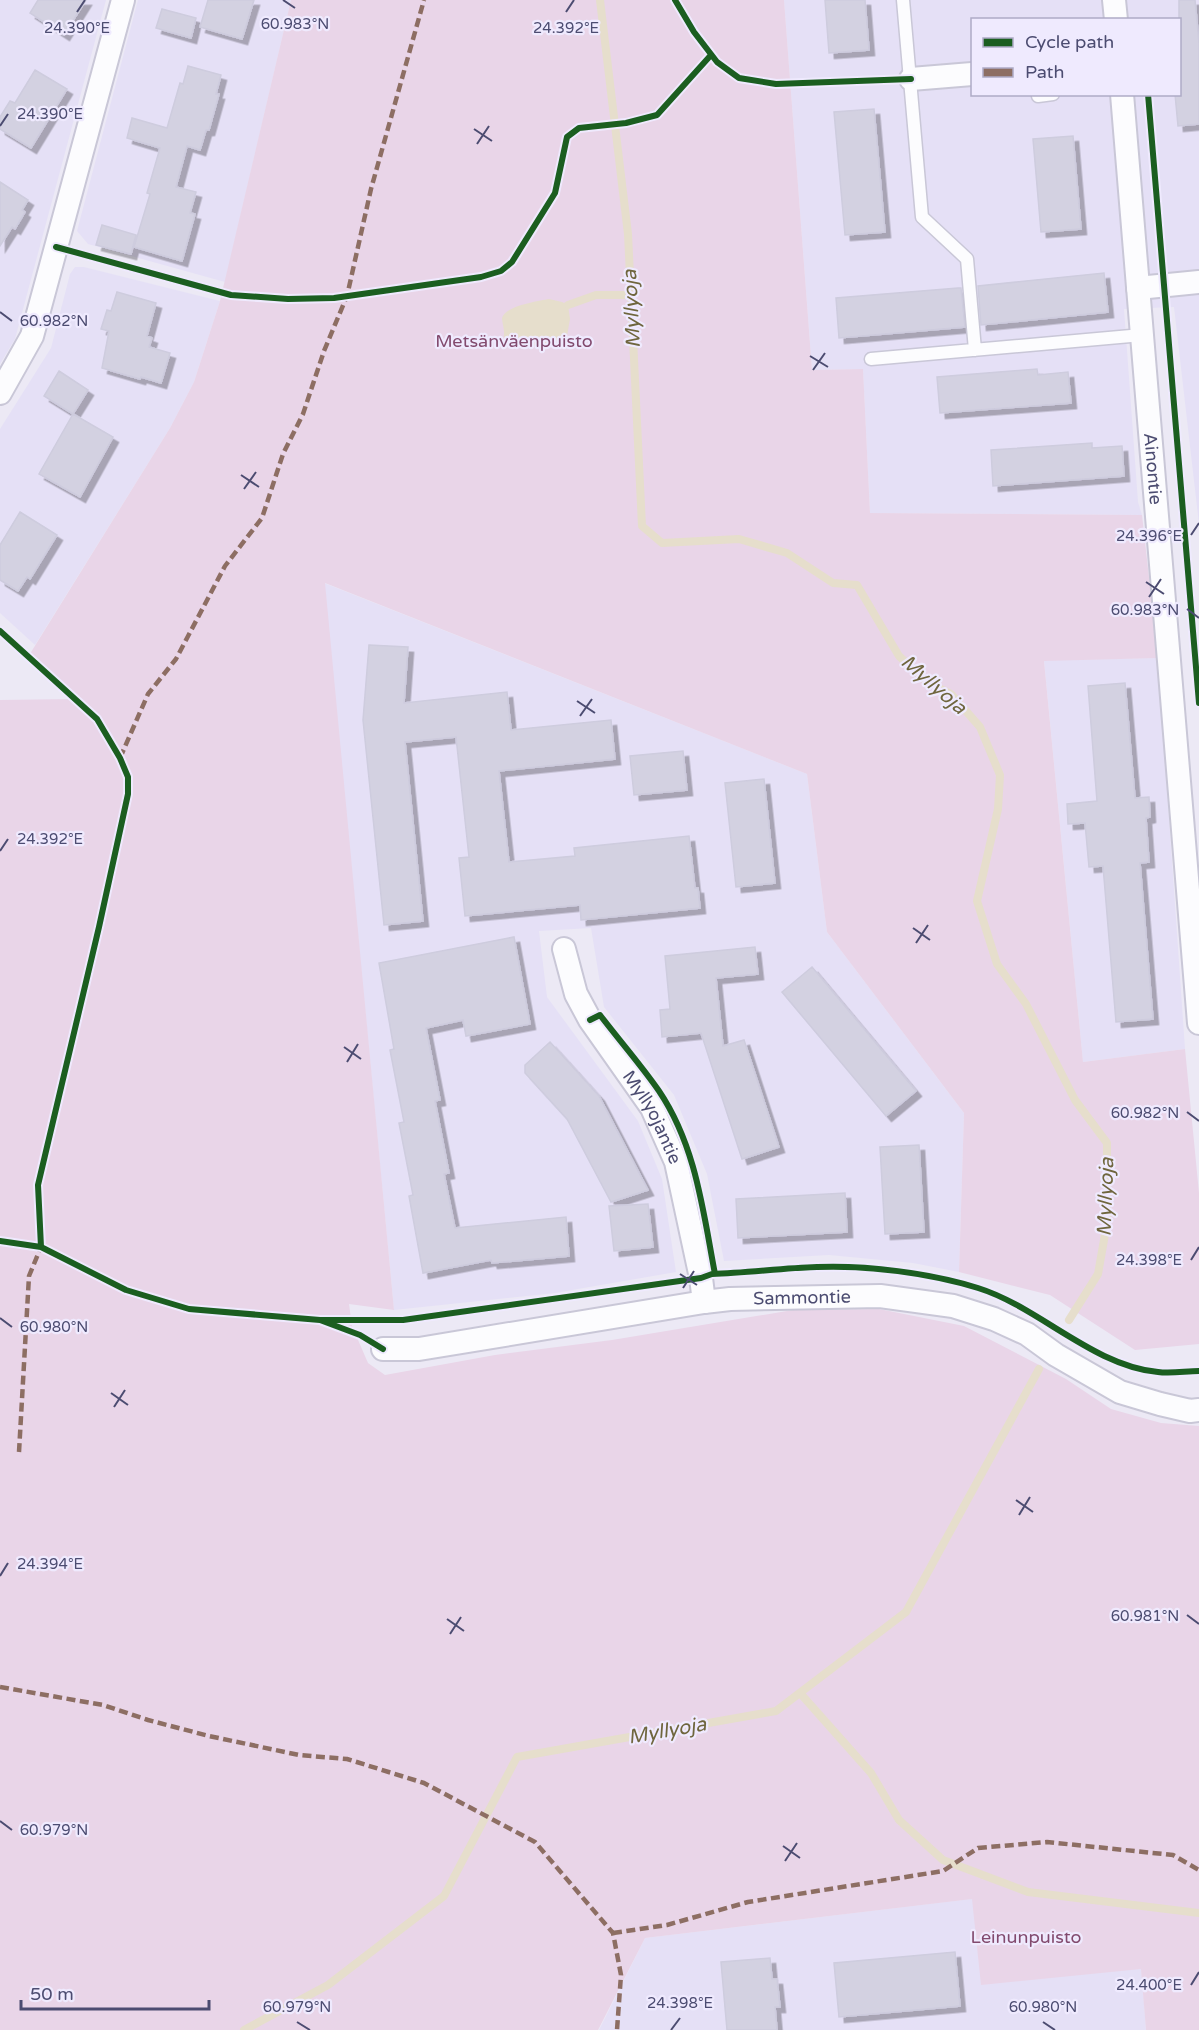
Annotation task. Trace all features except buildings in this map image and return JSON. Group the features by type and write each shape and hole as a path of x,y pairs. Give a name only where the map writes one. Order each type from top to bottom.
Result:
{"street":[{"path":"0,393 32,336 123,0"},
{"path":"1114,0 1116,18"},
{"path":"911,79 971,74"},
{"name":"Ainontie","path":"1122,96 1199,1015"},
{"path":"1138,288 1199,282"},
{"name":"Myllyojantie","path":"564,949 576,994 590,1020 652,1108 676,1162 704,1302"},
{"name":"Sammontie","path":"383,1349 419,1349 704,1302 880,1296 953,1306 994,1319 1027,1334 1056,1355 1120,1392 1190,1411 1199,1410"}],"lane":[{"path":"903,0 922,217 966,259 975,350"},
{"path":"871,359 1142,335"}],"shaded area":[{"path":"0,0 106,0 15,339 0,364"},
{"path":"138,0 291,0 225,282 88,244 77,231"},
{"path":"784,0 1199,0 1199,524 1174,307 1124,309 1138,502 1142,515 870,513 863,369 812,370"},
{"path":"75,267 84,267 220,301 194,382 170,428 35,645 0,613 0,429 51,348 70,274"},
{"path":"549,299 568,305 570,319 567,336 539,345 520,347 506,344 502,320 504,314 522,305"},
{"path":"324,583 807,774 827,932 964,1113 959,1272 913,1263 829,1255 724,1261 707,1174 674,1095 604,1007 591,928 539,931 547,997 638,1121 662,1179 676,1272 555,1293 394,1310"},
{"path":"1158,658 1185,1049 1083,1062 1044,660"},
{"path":"1135,1884 1146,2030 599,2030 645,1938 1028,1892"}],"green space":[{"path":"291,0 784,0 812,370 863,369 870,513 1142,515 1158,658 1044,661 1083,1062 1185,1049 1199,1193 1199,1344 1135,1350 1050,1295 959,1272 964,1113 827,932 807,774 325,583 394,1310 349,1304 352,1326 368,1363 385,1375 495,1355 612,1340 793,1310 879,1309 964,1326 1066,1379 1111,1409 1161,1423 1199,1426 1199,2030 1146,2030 1141,1969 981,1985 972,1899 645,1938 598,2030 0,2030 0,700 74,699 28,657 170,428 194,382 220,301"}],"waterway":[{"name":"Myllyoja","path":"600,0 628,234 642,526 662,543 739,539 787,553 833,583 857,585 899,656 927,682 951,694 980,727 1000,775 998,809 977,901 997,964 1026,1004 1075,1100 1107,1143 1107,1223 1098,1274 1069,1320"},
{"path":"568,305 596,295 631,295"},
{"name":"Myllyoja","path":"244,2030 328,1985 444,1896 517,1757 776,1711 906,1612 1039,1369"},
{"path":"800,1693 871,1773 899,1820 943,1860 1028,1892 1199,1913"}],"marked path":[{"path":"120,758 148,694 176,659 225,566 262,518 283,454 303,414 324,351 347,296 371,189 424,0"},
{"path":"19,1452 29,1276 41,1247"},
{"path":"0,1687 103,1705 209,1736 299,1755 347,1759 424,1783 535,1842 613,1933 621,1975 617,2030"},
{"path":"613,1933 667,1925 748,1902 943,1871 978,1848 1047,1842 1173,1855 1199,1870"}],"cycle path":[{"path":"675,0 694,32 717,62 739,78 776,84 911,79"},
{"path":"56,247 231,295 288,299 334,298 481,277 501,271 512,262 555,193 567,137 579,128 626,123 657,115 711,55"},
{"path":"1148,96 1199,703"},
{"path":"0,631 97,719 120,758 128,777 128,794 99,927 38,1185 41,1247"},
{"path":"590,1020 600,1015 652,1081 672,1112 690,1156 702,1203 715,1274"},
{"path":"0,1241 41,1247 126,1290 189,1309 320,1320 360,1335 383,1349"},
{"path":"320,1320 403,1320 701,1278 712,1274 856,1267 919,1274 978,1288 1023,1308 1111,1359 1158,1372 1199,1371"}],"park label":[{"name":"Metsänväenpuisto","path":"514,341"},
{"name":"Leinunpuisto","path":"1026,1937"}]}
